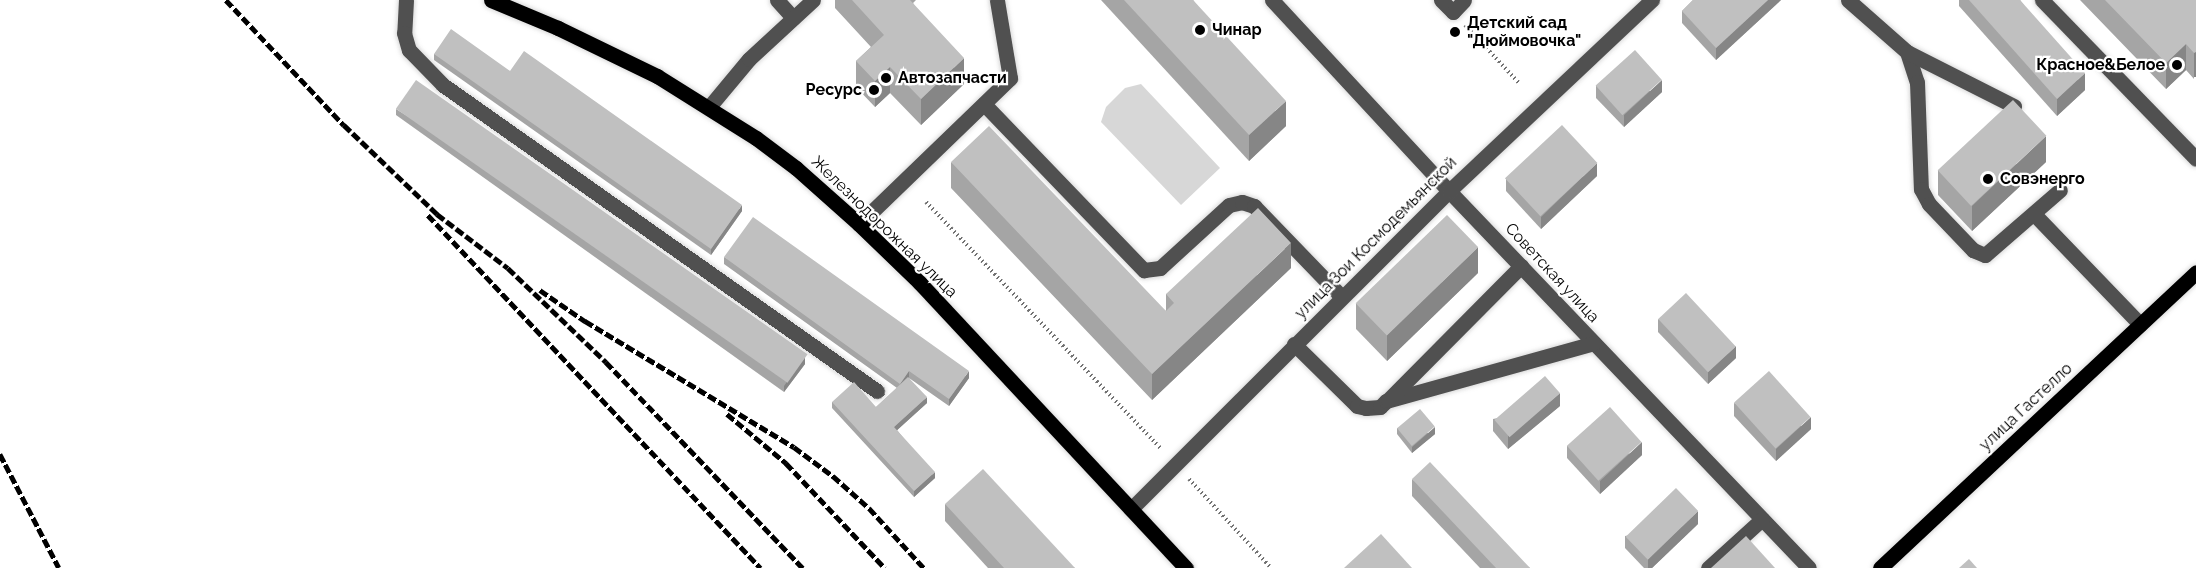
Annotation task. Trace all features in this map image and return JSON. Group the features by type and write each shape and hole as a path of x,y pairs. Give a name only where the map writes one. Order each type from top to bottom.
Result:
{"main road":[{"name":"Железнодорожная улица","path":"491,0 609,51 709,107 788,162 859,224 920,283 1186,568"},
{"name":"улица Гастелло","path":"1880,568 2196,272"}],"street":[{"path":"406,0 404,33 409,50 422,66 443,85 877,391"},
{"path":"777,0 793,18"},
{"path":"709,107 749,59 813,0"},
{"path":"859,224 1010,78 997,0"},
{"name":"Советская улица","path":"1272,0 1449,191 1809,568"},
{"path":"1441,0 1453,12 1464,0"},
{"name":"улица Зои Космодемьянской","path":"1131,509 1341,296 1652,0"},
{"path":"1848,0 1907,52 2014,106"},
{"path":"2042,0 2196,159"},
{"path":"1907,52 1917,82 1921,189 1929,204 1973,250 1985,255 2060,190"},
{"path":"984,104 1144,270 1160,268 1229,205 1242,202 1254,206 1341,296"},
{"path":"2034,214 2140,324"},
{"path":"1294,344 1357,406 1380,407 1521,266"},
{"path":"1386,401 1594,343"},
{"path":"1708,568 1762,519"}],"path":[{"path":"1453,12 1519,83"},
{"path":"926,202 1176,464 1271,568"}],"shaded area":[{"path":"1141,84 1220,168 1181,205 1101,122 1106,107 1125,88"}],"building":[{"path":"852,0 910,0 964,58 921,99 890,67 875,81 856,61 884,35"},
{"path":"1124,0 1193,0 1286,101 1249,135"},
{"path":"1693,0 1768,0 1716,48 1682,11"},
{"path":"1969,0 2020,0 2085,73 2057,99"},
{"path":"2105,0 2196,0 2196,52 2194,53 2186,44 2166,63"},
{"path":"451,29 510,71 524,51 742,205 711,249 434,54"},
{"path":"1635,50 1662,80 1622,115 1596,85"},
{"path":"416,80 808,354 787,383 396,109"},
{"path":"2013,100 2046,136 1971,206 1938,170"},
{"path":"1562,125 1597,163 1540,216 1505,178"},
{"path":"989,126 1166,311 1174,303 1166,294 1258,208 1291,243 1152,374 951,162"},
{"path":"1447,215 1478,247 1387,336 1356,303"},
{"path":"753,217 969,371 949,399 909,371 900,384 724,257"},
{"path":"1686,293 1736,346 1708,372 1658,319"},
{"path":"1769,371 1810,417 1776,449 1734,402"},
{"path":"1545,376 1560,393 1510,437 1494,420"},
{"path":"908,377 927,397 894,427 935,472 914,491 832,402 854,382 876,407"},
{"path":"1610,407 1641,442 1598,481 1567,446"},
{"path":"1420,409 1435,427 1412,446 1397,428"},
{"path":"1430,462 1530,568 1496,568 1412,479"},
{"path":"983,469 1075,568 1004,568 945,504"},
{"path":"1676,488 1698,511 1648,560 1626,537"},
{"path":"1381,534 1412,568 1344,568"},
{"path":"1746,536 1775,568 1711,568"},
{"path":"1969,559 1977,568 1959,568"}],"railway":[{"path":"226,0 344,125 437,214 508,268 606,362 803,568"},
{"path":"428,215 761,568"},
{"path":"540,290 585,321 794,447 833,476 869,508 924,568"},
{"path":"727,414 786,463 885,568"},
{"path":"0,454 59,568"}],"place":[{"name":"Чинар","path":"1200,30"},
{"name":"Детский сад \"Дюймовочка\"","path":"1455,32"},
{"name":"Красное&Белое","path":"2177,65"},
{"name":"Автозапчасти","path":"886,78"},
{"name":"Ресурс","path":"874,90"},
{"name":"Совэнерго","path":"1988,179"}]}
